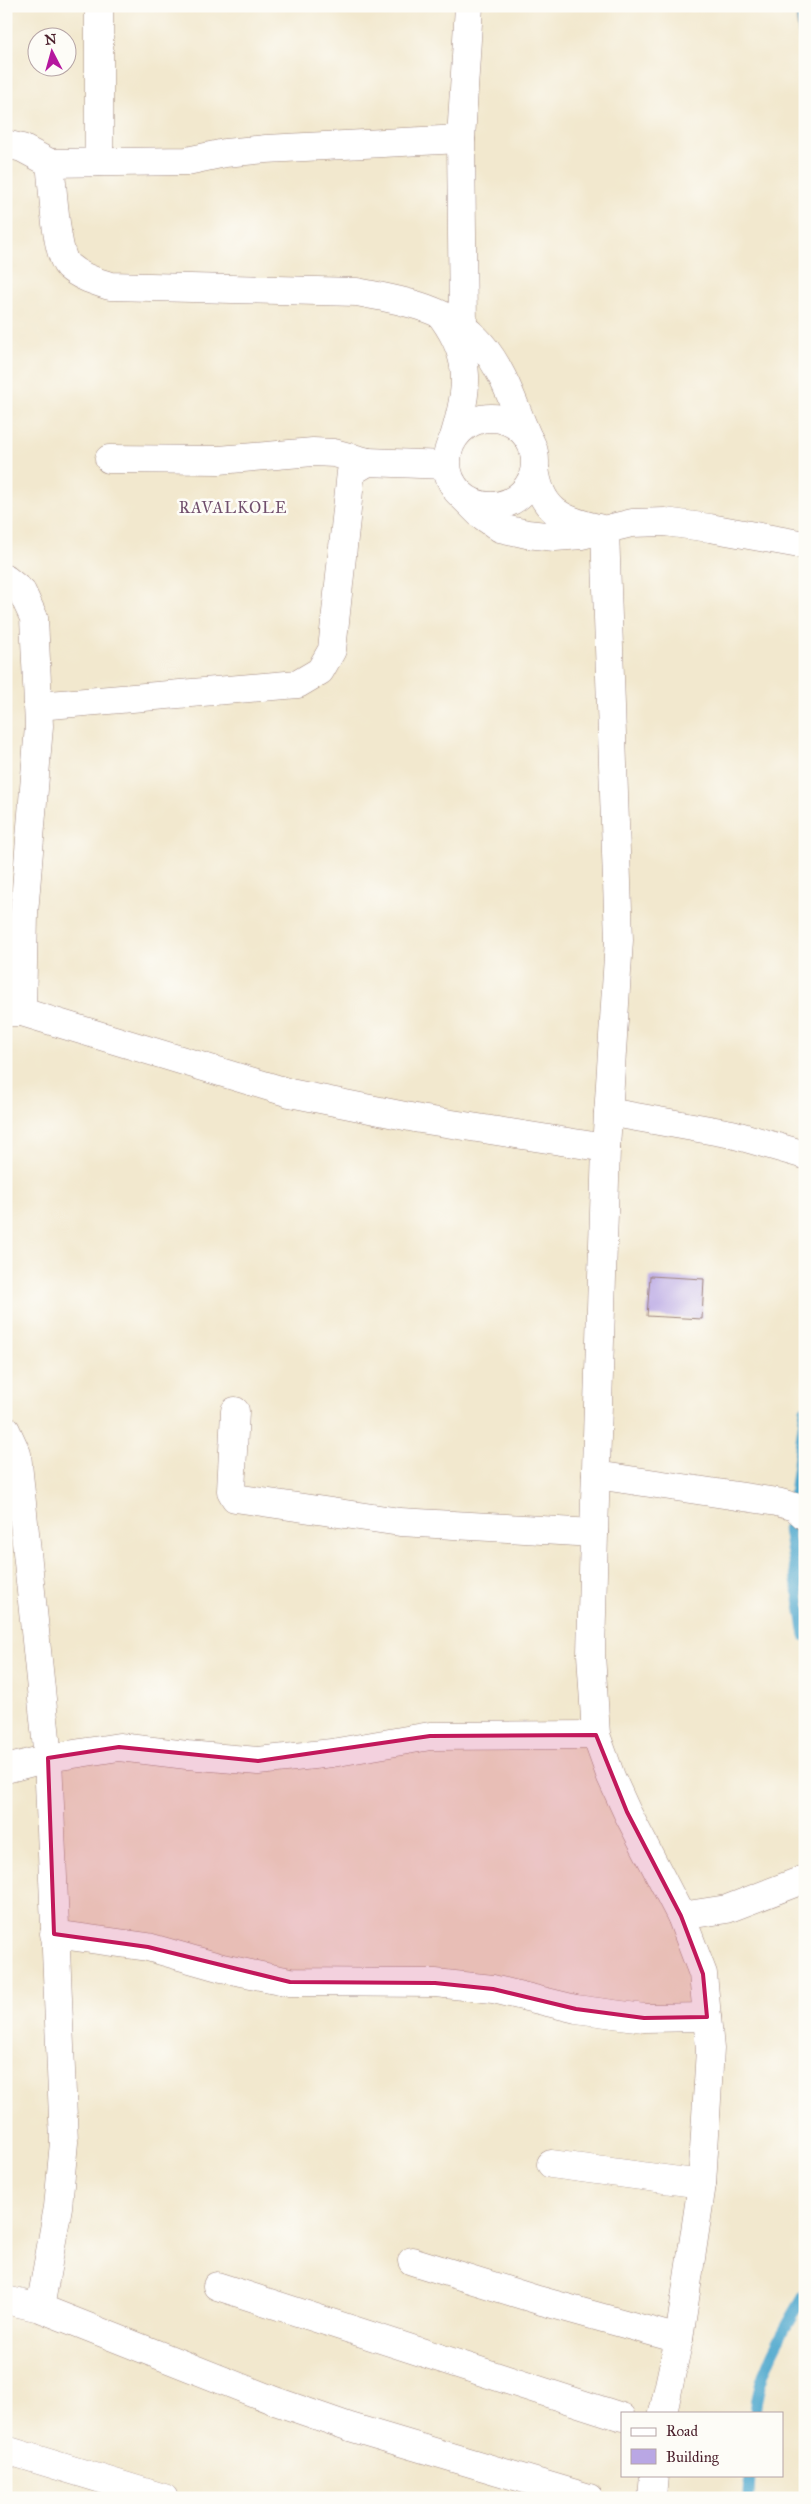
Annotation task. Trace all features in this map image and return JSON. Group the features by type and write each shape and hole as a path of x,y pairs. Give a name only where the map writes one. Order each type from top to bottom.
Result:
{"street":[{"path":"99,6 99,162"},
{"path":"463,326 460,139 469,6"},
{"path":"6,144 22,148 50,163 187,161 225,153 266,149 460,139"},
{"path":"50,163 58,238 66,264 84,277 110,286 357,292 396,299 439,313 463,326 482,344 495,364 529,440 534,454 537,486 544,500 557,514 575,523 605,530"},
{"path":"439,313 456,337 465,367 466,389 454,437 448,450 446,465 449,479 457,491 480,514 500,528 527,534 555,537 582,535 632,523 665,522 805,545"},
{"path":"454,437 464,427 478,420 492,418 507,421 520,428 529,440"},
{"path":"109,459 219,460 314,452 334,453 368,462 446,465"},
{"path":"38,706 298,684 320,671 332,650 350,472 368,462"},
{"path":"457,491 468,501 481,506 496,507 510,503 522,494 530,482 535,468"},
{"path":"605,530 619,940 606,1148 594,1533 591,1654 596,1735 611,1777 681,1916 703,1974 710,2049 702,2184 679,2339 662,2412"},
{"path":"6,579 22,592 34,618 38,706 24,914 14,1012 290,1093 420,1119 606,1148"},
{"path":"608,1112 732,1134 805,1155"},
{"path":"236,1411 231,1491 236,1498 400,1522 594,1533"},
{"path":"6,1430 17,1454 48,1758 64,2142 58,2207 40,2308"},
{"path":"596,1475 777,1502 795,1507 805,1516"},
{"path":"6,1769 48,1758 119,1746 187,1756 258,1761 332,1753 430,1736 596,1735"},
{"path":"681,1916 727,1909 805,1879"},
{"path":"54,1934 148,1947 222,1968 290,1982 436,1984 493,1989 576,2009 644,2018 707,2016"},
{"path":"551,2164 702,2184"},
{"path":"412,2261 538,2300 679,2339"},
{"path":"217,2286 621,2417"},
{"path":"6,2300 40,2308 275,2402 350,2427 589,2498"},
{"path":"6,2450 164,2498"},
{"path":"652,2498 654,2476"}],"highlighted area":[{"path":"596,1735 627,1812 681,1916 703,1974 707,2017 644,2018 576,2009 493,1989 435,1983 290,1982 148,1947 54,1934 48,1758 119,1747 258,1761 430,1736"}],"water":[{"path":"795,6 805,6 805,87"}],"building":[{"path":"650,1276 704,1279 702,1319 647,1316"}],"waterway":[{"path":"794,1495 805,1410"},
{"path":"788,1529 805,1636"},
{"path":"755,2412 761,2381 773,2351 805,2294"},
{"path":"749,2498 750,2476"}],"district":[{"name":"RAVALKOLE","path":"233,507"}]}
